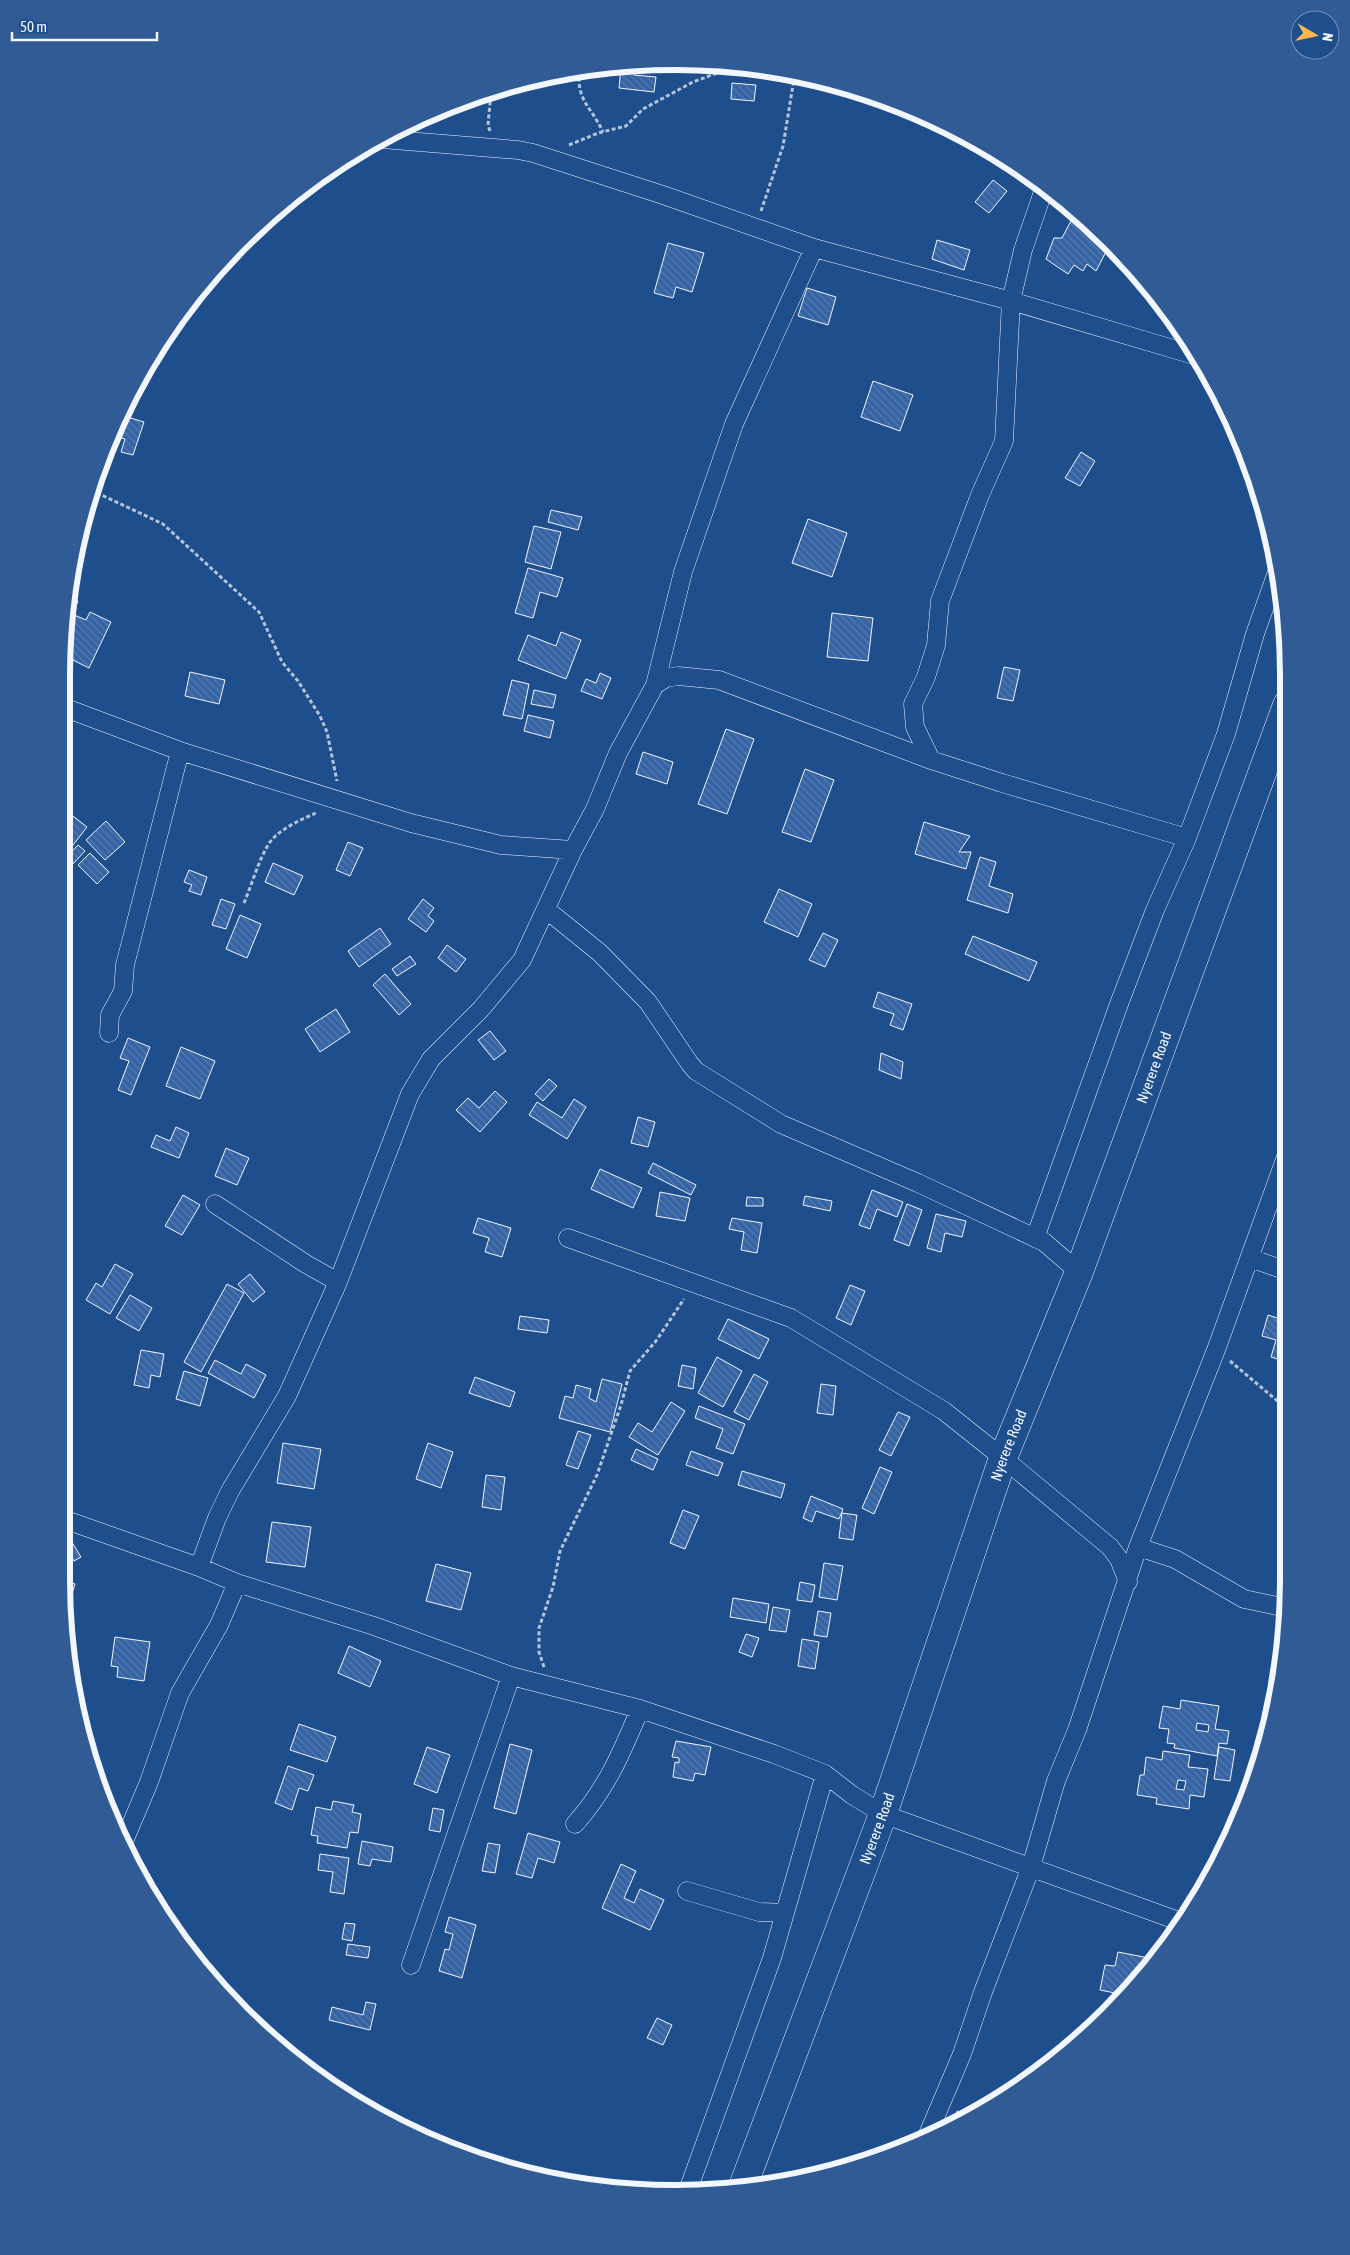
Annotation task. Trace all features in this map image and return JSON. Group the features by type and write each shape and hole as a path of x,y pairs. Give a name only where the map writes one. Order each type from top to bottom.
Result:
{"highway":[{"name":"Nyerere Road","path":"745,2181 883,1814 1004,1458 1078,1272 1280,724"}],"street":[{"path":"393,140 518,150 543,156 814,248 1011,301 1187,353"},
{"path":"931,760 915,727 913,704 926,677 936,645 940,601 980,495 1004,441 1011,301 1023,250 1042,194"},
{"path":"199,1567 226,1500 287,1396 338,1282 403,1111 418,1079 431,1059 522,960 547,910 573,850 595,809 618,753 655,685 683,572 734,424 814,248"},
{"path":"1035,1238 1119,1004 1155,910 1187,838 1226,734 1255,634 1273,584"},
{"path":"655,685 666,678 678,676 719,680 931,760 1187,838"},
{"path":"70,709 180,751 411,823 501,845 573,850"},
{"path":"109,1033 110,1015 122,994 125,965 180,751"},
{"path":"547,910 600,953 648,1002 690,1064 704,1076 781,1124 918,1182 1044,1242 1078,1272"},
{"path":"930,2129 962,2054 983,1992 1031,1867 1056,1781 1077,1730 1128,1582 1138,1547 1216,1350 1280,1174"},
{"path":"215,1204 306,1264 338,1282"},
{"path":"568,1238 791,1318 944,1411 1004,1458 1110,1547 1119,1559 1128,1582"},
{"path":"1250,1258 1280,1269"},
{"path":"70,1521 199,1567 236,1583 374,1626 511,1676 640,1709 774,1754 825,1774 852,1795 883,1814 1175,1920"},
{"path":"1138,1547 1175,1559 1244,1599 1279,1606"},
{"path":"127,1836 150,1782 180,1692 219,1624 236,1583"},
{"path":"411,1965 511,1676"},
{"path":"575,1824 594,1803 608,1780 640,1709"},
{"path":"690,2185 772,1958 825,1774"},
{"path":"687,1892 759,1912 785,1913"}],"path":[{"path":"543,156 603,132 626,126 643,109 693,82 721,72"},
{"path":"580,78 581,97 596,116 603,132"},
{"path":"756,228 783,146 794,82"},
{"path":"490,99 488,125 501,149"},
{"path":"98,493 163,524 259,612 282,662 298,681 320,716 327,732 347,803 321,810 299,820 268,844 244,902"},
{"path":"551,1687 539,1652 539,1628 553,1587 560,1551 597,1475 621,1405 630,1371 656,1341 694,1284"},
{"path":"1216,1350 1280,1403"}],"building":[{"path":"634,71 634,75 656,77 654,92 619,88 620,72"},
{"path":"732,83 756,85 754,101 731,99"},
{"path":"993,180 1007,191 989,213 975,202"},
{"path":"1072,219 1103,247 1107,251 1096,271 1087,264 1083,271 1074,265 1068,274 1046,259 1054,238 1062,238"},
{"path":"937,240 970,250 964,270 932,259"},
{"path":"668,243 704,253 692,292 676,287 673,298 654,293"},
{"path":"807,288 836,297 828,325 798,316"},
{"path":"873,381 913,395 900,431 861,417"},
{"path":"128,417 144,422 133,455 121,452 125,439 119,437"},
{"path":"1081,452 1095,461 1080,486 1065,478"},
{"path":"551,510 582,517 578,530 548,522"},
{"path":"808,519 847,533 832,577 792,563"},
{"path":"534,526 561,532 551,569 525,562"},
{"path":"528,568 563,578 557,597 540,592 533,618 515,613"},
{"path":"75,599 78,601 73,611"},
{"path":"90,612 111,622 89,668 70,659 73,614 86,620"},
{"path":"832,613 873,618 868,661 827,657"},
{"path":"561,632 581,640 566,679 518,660 528,635 556,646"},
{"path":"1004,667 1020,670 1013,701 997,698"},
{"path":"190,672 225,680 219,704 185,696"},
{"path":"600,673 611,678 602,699 581,691 586,679 596,683"},
{"path":"512,680 529,684 522,719 503,715"},
{"path":"534,690 556,695 553,708 531,704"},
{"path":"528,715 554,721 550,738 524,731"},
{"path":"726,729 754,739 727,814 698,804"},
{"path":"643,752 673,762 667,784 636,774"},
{"path":"805,769 834,780 811,842 782,832"},
{"path":"70,814 87,827 70,849"},
{"path":"106,821 125,842 105,860 86,840"},
{"path":"924,822 970,836 959,852 971,852 966,869 915,854"},
{"path":"348,842 363,848 350,876 336,870"},
{"path":"78,845 85,851 72,865 70,863 70,854"},
{"path":"90,853 109,872 97,884 78,865"},
{"path":"980,857 996,862 989,886 1013,894 1008,913 967,900"},
{"path":"273,863 303,876 294,895 265,882"},
{"path":"189,870 207,877 201,895 189,891 192,885 184,882"},
{"path":"779,889 812,904 798,937 764,922"},
{"path":"221,899 235,904 226,929 212,925"},
{"path":"423,899 434,908 428,916 434,921 426,932 408,919"},
{"path":"240,915 261,924 247,958 226,949"},
{"path":"380,928 391,944 359,967 348,951"},
{"path":"823,933 838,940 825,967 809,960"},
{"path":"973,936 1037,962 1029,981 965,954"},
{"path":"447,945 466,959 456,972 438,958"},
{"path":"410,956 416,964 397,976 392,969"},
{"path":"385,974 411,1004 399,1015 373,985"},
{"path":"878,992 912,1004 903,1030 890,1025 894,1014 873,1007"},
{"path":"336,1009 350,1032 320,1052 305,1029"},
{"path":"490,1031 506,1051 494,1060 478,1040"},
{"path":"128,1038 150,1047 131,1095 118,1090 129,1061 120,1058"},
{"path":"181,1047 215,1061 200,1099 166,1086"},
{"path":"881,1053 903,1062 901,1079 879,1070"},
{"path":"549,1079 557,1086 543,1101 535,1094"},
{"path":"495,1091 507,1102 480,1132 456,1110 468,1098 479,1108"},
{"path":"574,1099 586,1107 567,1139 529,1115 537,1102 562,1118"},
{"path":"638,1117 655,1122 648,1147 631,1143"},
{"path":"176,1127 189,1133 179,1158 151,1147 156,1135 170,1141"},
{"path":"226,1148 249,1158 237,1185 215,1176"},
{"path":"653,1163 696,1185 691,1195 648,1173"},
{"path":"600,1169 642,1188 633,1208 591,1189"},
{"path":"872,1190 903,1202 897,1217 877,1209 870,1229 859,1225"},
{"path":"660,1192 690,1198 685,1221 656,1216"},
{"path":"183,1195 200,1205 182,1235 165,1226"},
{"path":"805,1196 832,1201 830,1211 803,1205"},
{"path":"747,1197 763,1198 763,1206 746,1206"},
{"path":"907,1204 922,1210 909,1246 894,1240"},
{"path":"936,1214 966,1221 962,1237 945,1233 941,1252 927,1248"},
{"path":"478,1218 511,1228 502,1257 485,1252 489,1238 473,1233"},
{"path":"732,1218 762,1223 757,1253 741,1250 744,1232 729,1229"},
{"path":"115,1264 133,1274 110,1314 86,1300 96,1283 102,1287"},
{"path":"250,1274 265,1292 253,1302 238,1284"},
{"path":"227,1284 244,1293 201,1372 184,1362"},
{"path":"850,1285 865,1291 851,1325 836,1318"},
{"path":"130,1295 152,1308 139,1331 116,1318"},
{"path":"1268,1315 1280,1319 1280,1360 1271,1357 1276,1340 1262,1336"},
{"path":"520,1316 549,1320 547,1333 518,1329"},
{"path":"728,1319 769,1339 759,1359 718,1339"},
{"path":"141,1350 164,1354 160,1377 151,1375 149,1388 134,1385"},
{"path":"717,1357 742,1371 723,1407 698,1393"},
{"path":"215,1360 241,1374 246,1364 266,1375 254,1398 208,1373"},
{"path":"682,1365 696,1368 693,1389 678,1386"},
{"path":"184,1371 208,1378 200,1406 176,1399"},
{"path":"754,1374 768,1382 749,1420 734,1412"},
{"path":"475,1377 515,1392 510,1407 469,1393"},
{"path":"602,1379 622,1384 610,1432 559,1418 565,1396 573,1398 576,1385 591,1389 589,1398 596,1402"},
{"path":"821,1384 836,1386 833,1415 817,1413"},
{"path":"671,1402 685,1411 658,1455 629,1437 638,1423 652,1432"},
{"path":"699,1406 745,1424 733,1454 716,1448 723,1429 695,1418"},
{"path":"898,1412 910,1417 891,1456 879,1450"},
{"path":"578,1431 591,1435 578,1469 566,1465"},
{"path":"283,1443 321,1449 314,1489 277,1483"},
{"path":"428,1443 453,1452 441,1488 416,1479"},
{"path":"636,1449 658,1459 653,1470 631,1460"},
{"path":"691,1451 723,1463 718,1476 686,1465"},
{"path":"880,1467 892,1472 874,1514 862,1508"},
{"path":"742,1471 785,1484 781,1498 738,1485"},
{"path":"486,1475 505,1477 501,1510 482,1507"},
{"path":"811,1496 843,1509 839,1519 816,1511 812,1522 803,1518"},
{"path":"683,1510 699,1516 685,1549 670,1543"},
{"path":"842,1513 857,1515 853,1540 839,1538"},
{"path":"272,1522 311,1527 305,1567 266,1562"},
{"path":"70,1539 81,1557 74,1561 70,1555"},
{"path":"824,1563 843,1566 837,1600 819,1597"},
{"path":"436,1564 471,1573 461,1610 426,1601"},
{"path":"70,1582 75,1584 70,1597"},
{"path":"800,1582 815,1585 812,1602 797,1600"},
{"path":"733,1598 769,1604 766,1623 730,1617"},
{"path":"773,1607 790,1610 786,1632 769,1630"},
{"path":"818,1611 831,1613 827,1637 814,1635"},
{"path":"746,1634 759,1638 752,1657 739,1652"},
{"path":"115,1637 150,1642 144,1681 117,1677 118,1667 111,1666"},
{"path":"802,1639 819,1642 815,1669 798,1666"},
{"path":"349,1646 381,1661 370,1687 338,1673"},
{"path":"1181,1700 1219,1706 1215,1729 1229,1731 1227,1744 1219,1743 1217,1756 1174,1748 1175,1744 1167,1743 1169,1729 1159,1728 1163,1706 1180,1709","holes":["1197,1723 1209,1725 1208,1732 1196,1730"]},
{"path":"299,1724 336,1737 327,1762 290,1750"},
{"path":"676,1741 711,1747 705,1775 695,1773 693,1781 673,1777 675,1762 679,1763 679,1758 672,1757"},
{"path":"510,1744 532,1750 516,1814 494,1808"},
{"path":"427,1747 450,1755 437,1793 414,1784"},
{"path":"1219,1747 1235,1750 1230,1781 1214,1779"},
{"path":"1163,1751 1190,1755 1188,1767 1208,1769 1204,1797 1190,1795 1189,1809 1156,1804 1157,1798 1137,1795 1140,1775 1144,1775 1146,1757 1162,1760","holes":["1178,1780 1186,1781 1184,1790 1176,1789"]},
{"path":"288,1766 314,1775 308,1791 299,1788 292,1810 275,1803"},
{"path":"333,1801 354,1805 352,1812 361,1814 358,1833 350,1832 347,1848 317,1843 318,1836 311,1835 316,1807 331,1810"},
{"path":"433,1808 444,1810 440,1832 429,1830"},
{"path":"528,1833 560,1842 554,1863 538,1858 532,1878 516,1874"},
{"path":"362,1841 393,1847 391,1862 372,1859 370,1866 358,1864"},
{"path":"488,1843 500,1845 495,1873 482,1871"},
{"path":"320,1854 349,1858 344,1894 330,1892 333,1872 318,1870"},
{"path":"621,1864 636,1871 624,1898 634,1903 640,1889 664,1900 650,1930 602,1908"},
{"path":"449,1917 476,1925 462,1978 439,1971 445,1949 449,1950 453,1934 445,1932"},
{"path":"345,1923 355,1924 352,1941 342,1939"},
{"path":"348,1944 370,1947 368,1958 346,1955"},
{"path":"1118,1952 1147,1958 1117,1993 1100,1990 1105,1965 1115,1966"},
{"path":"366,2002 376,2004 370,2030 329,2020 332,2007 363,2015"},
{"path":"657,2018 672,2025 663,2045 647,2038"}]}
